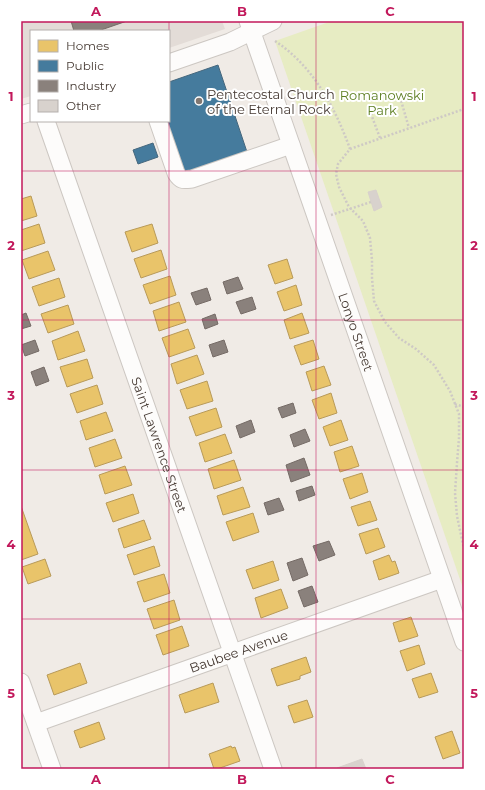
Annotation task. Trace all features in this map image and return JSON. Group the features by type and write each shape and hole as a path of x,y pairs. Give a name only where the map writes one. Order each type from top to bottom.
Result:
{"street":[{"path":"170,63 230,42 250,26 273,21"},
{"name":"Lonyo Street","path":"250,26 464,642"},
{"name":"Saint Lawrence Street","path":"46,122 273,769"},
{"path":"158,122 176,173 179,178 183,180 192,179 291,145"},
{"name":"Baubee Avenue","path":"36,723 442,579"},
{"path":"21,682 52,769"}],"path":[{"path":"275,41 284,46 305,67 320,86 342,127 350,149"},
{"path":"400,97 409,128"},
{"path":"368,106 380,138"},
{"path":"464,109 350,149 338,164 336,174 339,187 349,207 363,221 370,238 374,302 385,322 399,338 434,365 450,391 459,414 459,438 455,493 457,516 464,549"},
{"path":"317,220 371,202"},
{"path":"455,404 464,407"}],"shaded area":[{"path":"21,21 222,21 225,29 170,48 170,30 30,30 30,96 21,99"}],"green space":[{"name":"Romanowski Park","path":"332,21 464,21 464,591 275,41"}],"building: Homes":[{"path":"31,196 37,216 21,221 21,199"},
{"path":"39,224 45,243 21,251 21,230"},
{"path":"152,224 158,243 132,252 125,232"},
{"path":"161,250 167,269 141,278 134,259"},
{"path":"48,251 55,270 29,279 22,260"},
{"path":"287,259 293,278 275,284 268,265"},
{"path":"170,276 176,295 150,304 143,285"},
{"path":"59,278 65,297 39,306 32,287"},
{"path":"296,285 302,305 284,311 277,292"},
{"path":"179,302 186,322 159,331 153,311"},
{"path":"68,305 74,324 48,333 41,314"},
{"path":"302,313 309,333 290,339 284,320"},
{"path":"188,329 195,348 169,357 162,338"},
{"path":"78,331 85,351 58,360 52,341"},
{"path":"313,340 319,359 301,365 294,346"},
{"path":"197,355 204,374 177,384 171,364"},
{"path":"87,359 93,378 67,387 60,367"},
{"path":"324,366 331,385 312,391 306,372"},
{"path":"207,381 213,401 187,409 180,390"},
{"path":"97,385 103,404 77,413 70,394"},
{"path":"331,393 337,413 319,419 312,400"},
{"path":"216,408 222,427 196,436 189,417"},
{"path":"106,412 113,431 86,440 80,421"},
{"path":"341,420 348,440 330,446 323,427"},
{"path":"225,434 232,453 205,462 199,443"},
{"path":"115,439 122,458 95,467 89,448"},
{"path":"352,446 359,466 340,472 334,452"},
{"path":"234,460 241,480 214,489 208,469"},
{"path":"125,466 132,485 105,494 99,475"},
{"path":"362,473 368,492 350,499 343,479"},
{"path":"243,487 250,507 223,515 217,496"},
{"path":"133,494 139,513 113,522 106,503"},
{"path":"370,501 377,520 358,526 351,507"},
{"path":"21,506 38,554 21,560"},
{"path":"253,513 259,532 233,541 226,522"},
{"path":"144,520 151,539 124,548 118,529"},
{"path":"378,528 385,547 366,554 359,534"},
{"path":"154,546 160,566 134,575 127,555"},
{"path":"389,555 392,562 395,561 399,573 379,580 373,561"},
{"path":"45,559 51,576 28,584 22,567"},
{"path":"273,561 279,580 253,589 246,570"},
{"path":"164,574 170,593 144,602 137,582"},
{"path":"281,589 288,608 261,618 255,598"},
{"path":"174,600 180,620 154,629 147,609"},
{"path":"411,617 418,636 399,642 393,623"},
{"path":"182,626 189,646 163,655 156,635"},
{"path":"419,645 425,664 407,671 400,651"},
{"path":"306,657 311,672 300,676 300,679 277,686 271,669"},
{"path":"80,663 87,683 54,695 47,675"},
{"path":"431,673 438,692 419,698 412,679"},
{"path":"213,683 219,702 185,713 179,695"},
{"path":"307,700 313,717 294,723 288,706"},
{"path":"99,722 105,739 80,748 74,731"},
{"path":"452,731 460,753 443,759 435,737"},
{"path":"231,746 232,748 235,747 240,761 214,769 209,754"}],"building: Public":[{"name":"Pentecostal Church of the Eternal Rock","path":"218,65 247,152 182,174 164,122 170,122 170,82"},
{"path":"153,143 158,157 138,164 133,150"}],"building: Industry":[{"path":"71,21 127,21 101,30 74,30"},
{"path":"238,277 243,289 227,294 223,282"},
{"path":"207,288 211,300 196,305 191,293"},
{"path":"252,297 256,309 241,314 236,302"},
{"path":"26,313 31,326 21,329 21,315"},
{"path":"215,314 218,324 205,329 202,319"},
{"path":"35,340 39,351 25,356 21,345"},
{"path":"224,340 228,352 213,357 209,345"},
{"path":"44,367 49,381 36,386 31,372"},
{"path":"293,403 296,413 282,418 278,408"},
{"path":"251,420 255,432 240,438 236,426"},
{"path":"305,429 310,441 294,447 290,435"},
{"path":"304,458 310,475 291,482 286,465"},
{"path":"312,486 315,495 299,501 296,491"},
{"path":"279,498 284,510 268,515 264,503"},
{"path":"329,541 335,555 319,561 313,546"},
{"path":"302,558 308,575 293,581 287,563"},
{"path":"312,586 318,602 304,607 298,591"}],"building: Other":[{"path":"376,190 382,207 374,211 368,192"},
{"path":"362,759 366,769 337,769 337,768"}],"place":[{"name":"Pentecostal Church of the Eternal Rock","path":"199,101"}]}
